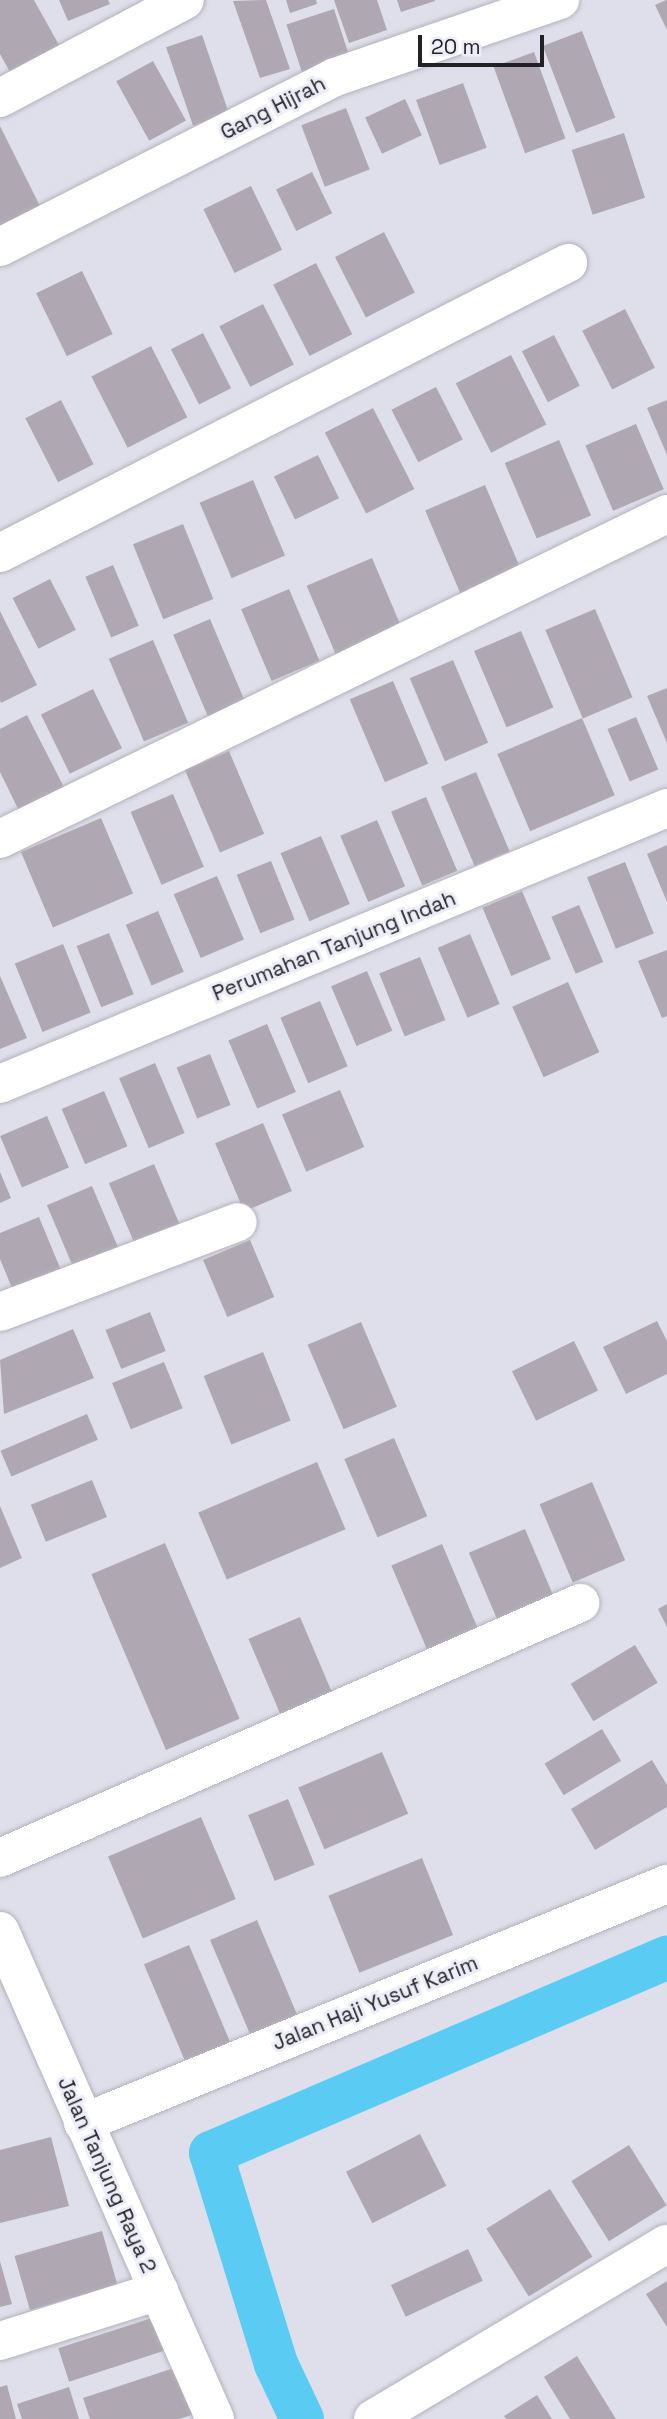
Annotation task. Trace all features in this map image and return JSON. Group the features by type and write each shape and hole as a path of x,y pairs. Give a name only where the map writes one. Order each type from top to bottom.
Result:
{"street":[{"path":"0,98 185,0"},
{"name":"Gang Hijrah","path":"0,247 335,77 559,0"},
{"path":"0,553 568,263"},
{"path":"0,839 667,514"},
{"name":"Perumahan Tanjung Indah","path":"0,1084 667,808"},
{"path":"0,1312 239,1222"},
{"path":"0,1858 580,1603"},
{"name":"Jalan Haji Yusuf Karim","path":"83,2123 667,1884"},
{"name":"Jalan Tanjung Raya 2","path":"0,1931 215,2419"},
{"path":"373,2419 667,2244"},
{"path":"0,2341 159,2291"}],"building":[{"path":"0,0 34,0 59,45 10,72 0,54"},
{"path":"59,0 108,0 110,4 68,21"},
{"path":"266,0 290,69 260,78 233,1"},
{"path":"286,0 316,0 317,4 290,13"},
{"path":"334,0 377,0 387,30 349,43"},
{"path":"397,0 435,0 435,1 401,12"},
{"path":"667,0 667,30 655,5"},
{"path":"334,9 352,63 304,79 286,24"},
{"path":"582,31 615,118 576,133 543,46"},
{"path":"202,35 229,113 193,126 166,47"},
{"path":"534,52 565,138 525,153 494,67"},
{"path":"153,61 186,120 149,141 116,81"},
{"path":"463,83 487,148 440,165 416,100"},
{"path":"405,99 422,135 382,154 365,118"},
{"path":"346,108 370,170 325,187 301,125"},
{"path":"0,126 42,210 0,231"},
{"path":"624,133 645,198 593,215 572,150"},
{"path":"312,172 332,213 296,231 276,190"},
{"path":"251,186 282,250 234,273 203,209"},
{"path":"384,232 415,293 366,318 335,257"},
{"path":"316,263 352,334 310,356 273,285"},
{"path":"82,271 113,334 67,356 36,293"},
{"path":"263,304 294,365 250,387 219,326"},
{"path":"625,309 655,368 612,390 582,331"},
{"path":"203,333 231,388 199,405 171,349"},
{"path":"554,335 580,386 548,402 522,351"},
{"path":"151,346 187,417 128,448 91,376"},
{"path":"511,355 546,424 491,453 456,383"},
{"path":"436,387 463,440 418,462 391,410"},
{"path":"61,400 94,464 58,482 25,418"},
{"path":"667,400 667,455 647,408"},
{"path":"373,408 414,489 366,514 325,433"},
{"path":"636,424 664,489 613,511 585,445"},
{"path":"559,440 591,515 537,539 505,463"},
{"path":"318,455 339,498 295,520 274,476"},
{"path":"253,480 285,555 232,578 200,503"},
{"path":"485,485 521,571 462,596 425,510"},
{"path":"183,524 213,599 163,619 133,544"},
{"path":"372,558 402,630 337,658 307,586"},
{"path":"113,565 139,626 111,637 85,577"},
{"path":"50,579 76,630 38,649 13,598"},
{"path":"289,589 319,661 272,681 241,609"},
{"path":"595,609 633,697 583,718 545,630"},
{"path":"0,611 37,685 1,703 0,700"},
{"path":"210,619 245,701 208,717 173,635"},
{"path":"521,631 553,707 506,727 474,651"},
{"path":"153,640 188,723 144,742 109,659"},
{"path":"453,660 488,743 445,761 410,678"},
{"path":"393,681 428,764 385,782 350,699"},
{"path":"667,688 667,743 647,696"},
{"path":"93,689 122,748 70,774 41,714"},
{"path":"27,715 67,793 21,815 0,772 0,729"},
{"path":"636,717 658,769 630,782 607,729"},
{"path":"582,718 615,795 530,831 497,754"},
{"path":"229,751 264,834 220,853 185,770"},
{"path":"476,772 510,851 475,866 441,787"},
{"path":"173,794 204,867 162,885 131,812"},
{"path":"426,797 457,871 422,885 391,812"},
{"path":"101,818 133,893 53,927 21,852"},
{"path":"377,820 405,886 368,902 340,836"},
{"path":"321,836 350,904 309,921 280,853"},
{"path":"667,845 667,902 647,854"},
{"path":"271,861 295,919 260,933 237,875"},
{"path":"625,862 654,933 616,949 587,877"},
{"path":"217,876 244,940 201,958 174,894"},
{"path":"522,891 551,959 511,976 482,908"},
{"path":"579,905 603,962 576,974 551,917"},
{"path":"158,911 184,972 152,985 126,925"},
{"path":"109,933 134,994 101,1007 77,946"},
{"path":"470,934 500,1004 467,1018 438,948"},
{"path":"63,944 91,1013 43,1032 15,963"},
{"path":"667,950 667,1016 662,1018 638,961"},
{"path":"420,957 445,1020 405,1037 379,973"},
{"path":"367,971 392,1031 356,1046 331,986"},
{"path":"0,976 27,1038 0,1049"},
{"path":"568,982 599,1052 544,1077 512,1007"},
{"path":"320,1001 348,1066 308,1083 280,1018"},
{"path":"267,1024 296,1092 257,1109 228,1040"},
{"path":"210,1054 231,1105 197,1118 177,1067"},
{"path":"155,1063 185,1133 149,1148 119,1078"},
{"path":"340,1090 364,1147 306,1172 282,1115"},
{"path":"104,1091 127,1146 85,1164 62,1109"},
{"path":"47,1116 69,1168 22,1187 0,1136"},
{"path":"263,1123 292,1191 244,1211 215,1143"},
{"path":"154,1164 184,1234 139,1253 109,1183"},
{"path":"0,1172 11,1198 0,1203"},
{"path":"92,1186 121,1255 76,1274 47,1205"},
{"path":"39,1217 65,1280 17,1300 0,1259 0,1233"},
{"path":"250,1240 274,1297 227,1317 203,1260"},
{"path":"150,1312 166,1351 121,1369 105,1330"},
{"path":"657,1321 667,1341 667,1374 626,1394 603,1347"},
{"path":"361,1322 397,1407 344,1429 308,1345"},
{"path":"73,1329 94,1378 4,1414 0,1360"},
{"path":"574,1341 598,1390 536,1421 512,1371"},
{"path":"263,1352 291,1421 231,1445 204,1376"},
{"path":"164,1362 183,1408 131,1429 112,1383"},
{"path":"87,1414 98,1440 11,1477 0,1451"},
{"path":"394,1438 427,1516 378,1537 344,1459"},
{"path":"317,1462 346,1529 227,1580 198,1512"},
{"path":"92,1480 107,1517 46,1542 31,1505"},
{"path":"592,1482 625,1560 573,1583 540,1504"},
{"path":"0,1506 22,1558 0,1568"},
{"path":"525,1529 553,1595 497,1619 469,1553"},
{"path":"165,1543 240,1719 166,1750 91,1574"},
{"path":"442,1544 481,1637 431,1658 391,1565"},
{"path":"667,1604 667,1627 658,1609"},
{"path":"300,1617 334,1698 283,1720 248,1639"},
{"path":"635,1645 658,1683 593,1721 571,1684"},
{"path":"602,1729 621,1761 564,1795 545,1764"},
{"path":"382,1752 408,1814 324,1849 298,1788"},
{"path":"652,1760 667,1785 667,1807 595,1850 571,1809"},
{"path":"288,1799 315,1865 275,1881 248,1815"},
{"path":"201,1817 236,1899 143,1938 108,1856"},
{"path":"422,1858 453,1935 359,1973 328,1896"},
{"path":"257,1920 299,2019 252,2039 210,1940"},
{"path":"189,1945 234,2051 189,2070 144,1964"},
{"path":"420,2134 446,2186 372,2223 346,2172"},
{"path":"51,2137 69,2206 0,2223 0,2150"},
{"path":"629,2145 667,2205 609,2241 571,2181"},
{"path":"550,2189 592,2257 529,2297 486,2229"},
{"path":"102,2231 117,2285 30,2310 15,2256"},
{"path":"468,2249 483,2281 406,2317 391,2285"},
{"path":"0,2261 12,2304 0,2307"},
{"path":"667,2281 667,2327 646,2294"},
{"path":"161,2315 172,2348 69,2382 58,2348"},
{"path":"577,2356 616,2419 570,2419 544,2377"},
{"path":"186,2364 201,2412 179,2419 90,2419 83,2398"},
{"path":"7,2385 16,2419 0,2419 0,2387"},
{"path":"69,2387 79,2419 22,2419 17,2404"},
{"path":"537,2395 552,2419 506,2419 504,2416"}],"waterway":[{"path":"302,2419 276,2364 211,2153 667,1958"}]}
